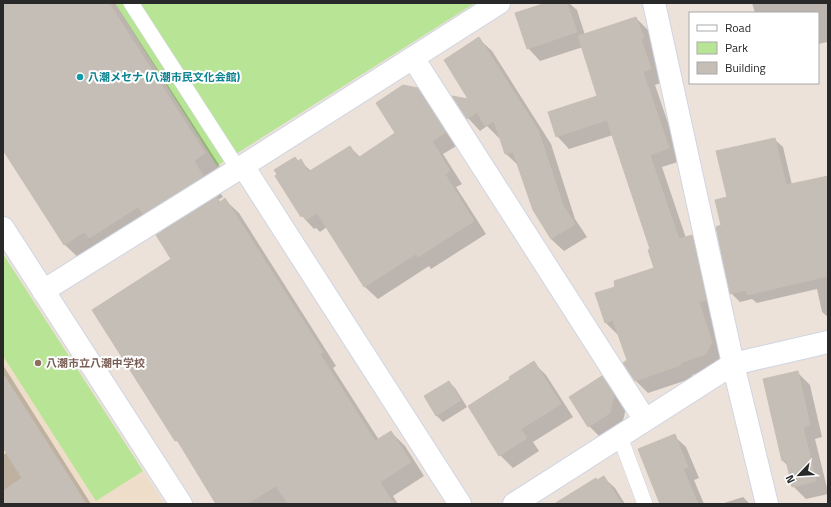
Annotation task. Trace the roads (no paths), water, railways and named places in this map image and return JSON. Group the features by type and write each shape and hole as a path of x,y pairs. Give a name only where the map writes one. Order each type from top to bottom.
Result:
{"street":[{"path":"43,290 241,168 499,3"},
{"path":"654,3 733,364 767,504"},
{"path":"413,58 645,420"},
{"path":"241,168 460,504"},
{"path":"3,228 180,504"},
{"path":"514,504 733,364 828,342"}],"lane":[{"path":"131,3 241,168"},
{"path":"620,437 645,504"}],"place":[{"name":"八潮メセナ (八潮市民文化会館)","path":"80,77"},
{"name":"八潮市立八潮中学校","path":"38,363"}]}
